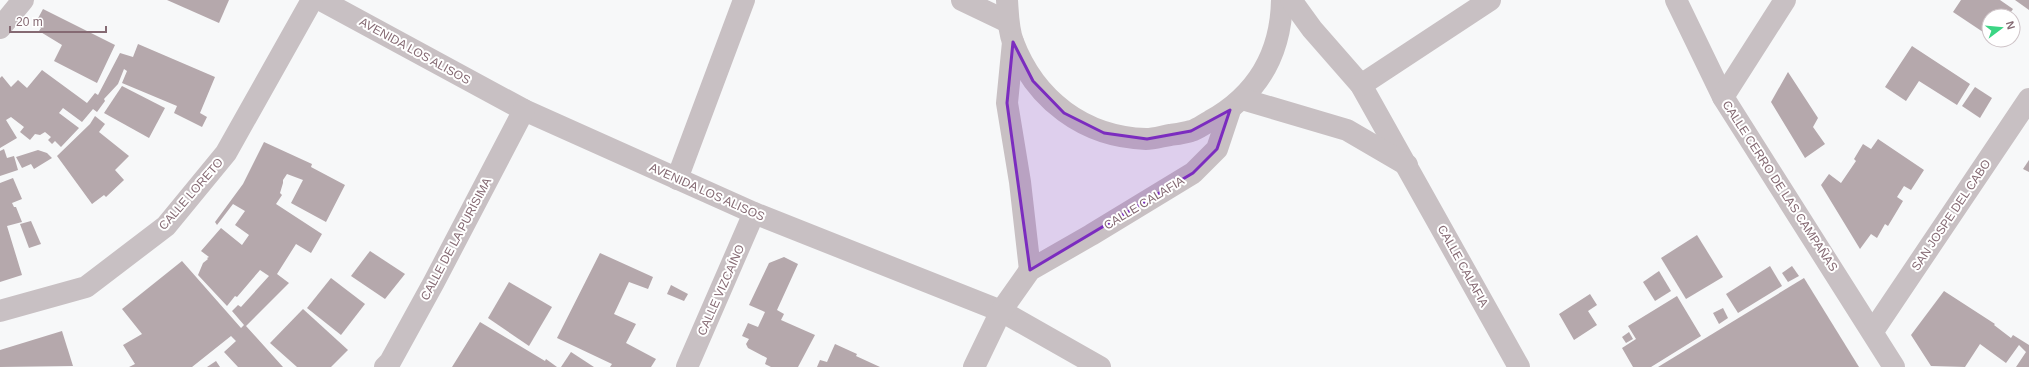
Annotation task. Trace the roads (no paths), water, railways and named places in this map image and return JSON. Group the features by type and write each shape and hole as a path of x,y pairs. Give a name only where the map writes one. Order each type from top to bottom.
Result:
{"street":[{"path":"0,28 23,0"},
{"name":"CALLE LORETO","path":"0,311 86,288 166,226 226,153 312,0"},
{"name":"AVENIDA LOS ALISOS","path":"322,0 524,110 754,213 1001,311 1100,367"},
{"path":"677,179 744,0"},
{"path":"962,0 1010,32 1033,81 1064,113 1104,133 1147,139 1191,131 1236,104 1261,75 1275,48 1282,18 1282,0"},
{"path":"1007,0 1010,32 1007,103 1020,182 1030,270"},
{"name":"CALLE CALAFIA","path":"1291,0 1312,29 1361,85 1408,165 1519,367"},
{"path":"1361,85 1490,0"},
{"name":"CALLE CERRO DE LAS CAMPAÑAS","path":"1676,0 1723,96 1894,367"},
{"path":"1723,96 1785,0"},
{"name":"SAN JOSPE DEL CABO","path":"1873,332 2029,99"},
{"path":"1236,104 1347,130 1408,165"},
{"name":"CALLE CALAFIA","path":"974,367 1001,311 1030,270 1193,173 1217,149 1236,104"},
{"name":"CALLE DE LA PURÍSIMA","path":"385,367 390,362 434,282 524,110"},
{"name":"CALLE VIZCAÍNO","path":"687,367 754,213"}]}
